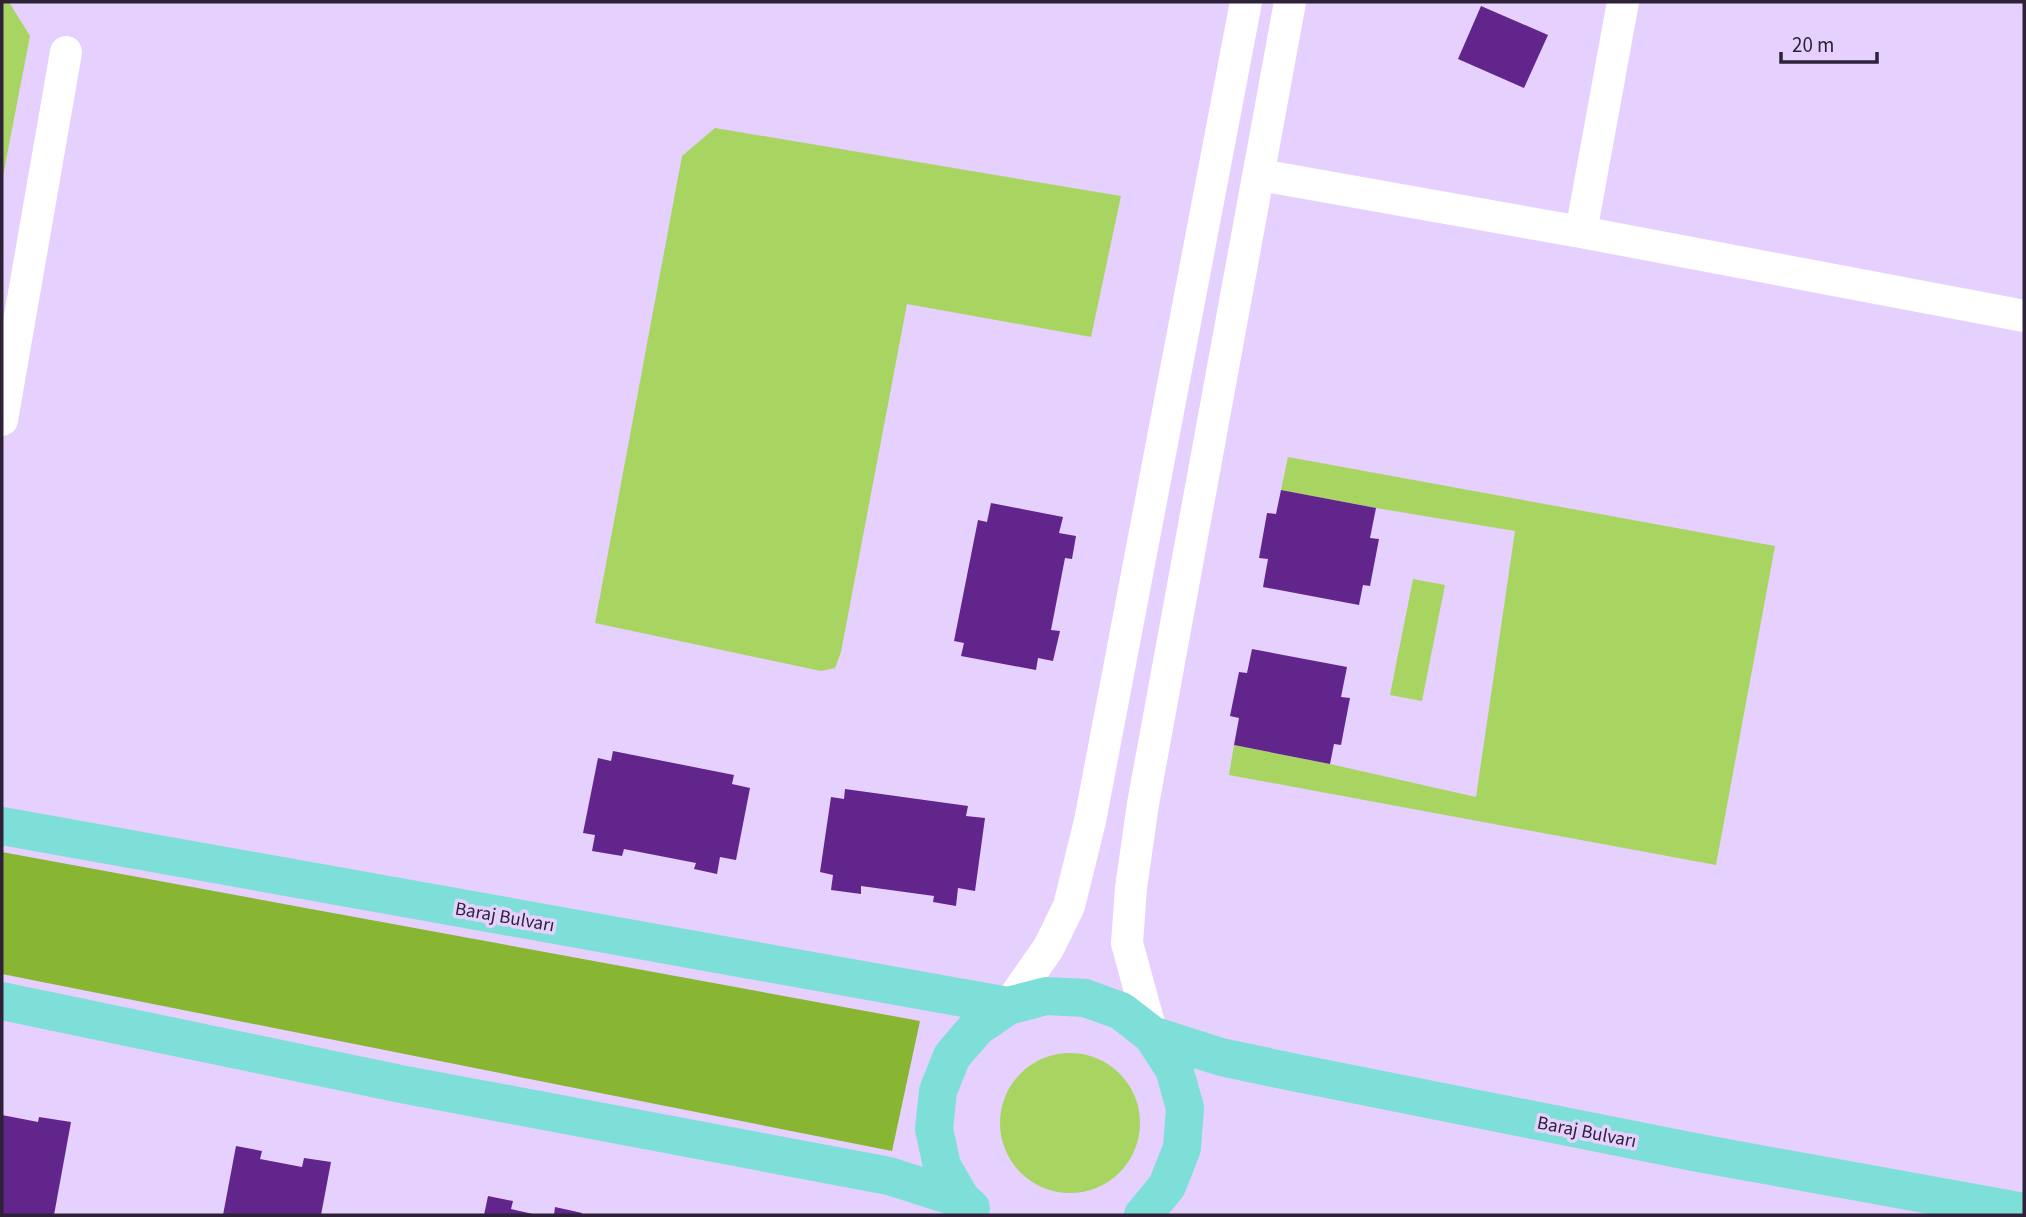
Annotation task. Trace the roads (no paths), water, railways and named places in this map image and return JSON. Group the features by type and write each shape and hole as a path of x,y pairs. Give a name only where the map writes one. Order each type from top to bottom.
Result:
{"main road":[{"name":"Baraj Bulvarı","path":"2,826 1008,1006"},
{"path":"971,1210 942,1166 934,1129 938,1091 952,1056 977,1027 1008,1006 1046,996 1085,998 1121,1012 1152,1035 1174,1069 1185,1108 1182,1148 1167,1186 1143,1215"},
{"path":"2,1001 401,1084 888,1176 971,1210"},
{"name":"Baraj Bulvarı","path":"1152,1035 1221,1057 1292,1072 1699,1153 2024,1212"}],"street":[{"path":"1008,1006 1049,947 1069,906 1090,821 1246,2"},
{"path":"1152,1035 1127,943 1130,888 1143,804 1290,2"},
{"path":"1581,232 1623,2"},
{"path":"2,420 65,52"},
{"path":"1260,175 1581,232 2024,316"}]}
